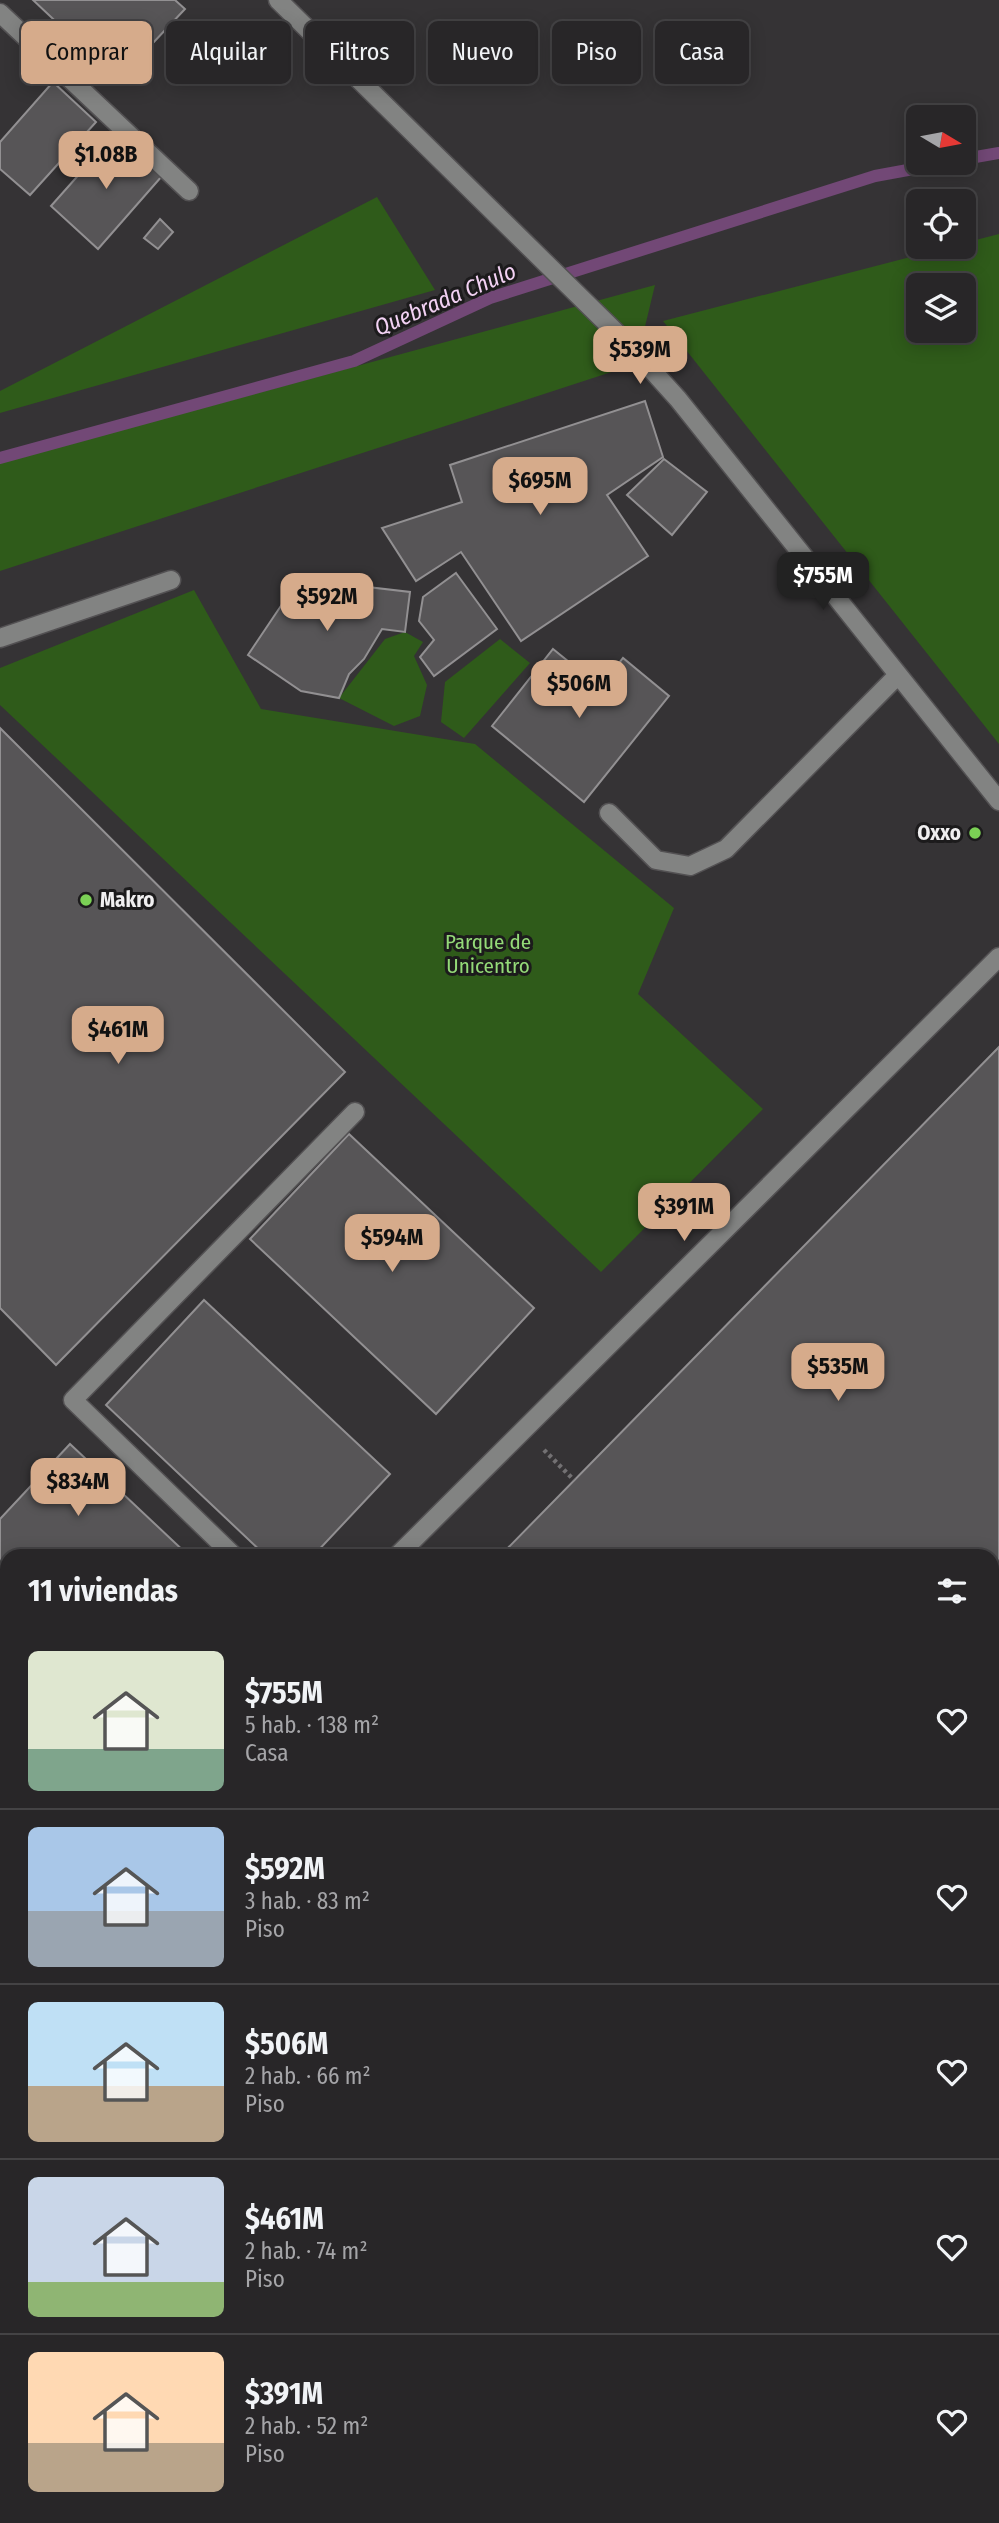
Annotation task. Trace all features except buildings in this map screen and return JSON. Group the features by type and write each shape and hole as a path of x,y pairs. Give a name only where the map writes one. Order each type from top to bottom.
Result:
{"street":[{"path":"278,0 546,262 631,347 678,399 999,801"},
{"path":"0,13 189,191"},
{"path":"0,638 171,580"},
{"path":"609,813 656,860 690,866 726,849 898,675"},
{"path":"404,1549 999,957"},
{"path":"227,1549 73,1400 355,1112"}],"path":[{"path":"523,1430 574,1480"}],"green space":[{"path":"377,197 435,290 0,413 0,391"},
{"path":"999,234 999,744 663,321 906,258 976,259 976,240"},
{"path":"655,285 636,364 0,571 0,463"},
{"name":"Parque de Unicentro","path":"194,590 261,709 475,744 674,908 638,994 763,1109 601,1272 0,705 0,668"},
{"path":"405,632 423,642 414,656 427,685 420,716 394,726 339,698 385,639"},
{"path":"500,639 530,663 464,738 441,722 445,682"}],"waterway":[{"name":"Quebrada Chulo","path":"976,157 999,153"},
{"name":"Quebrada Chulo","path":"0,458 354,361 490,298 875,176 906,170"}],"place":[{"name":"Oxxo","path":"975,833"},
{"name":"Makro","path":"86,900"}]}
